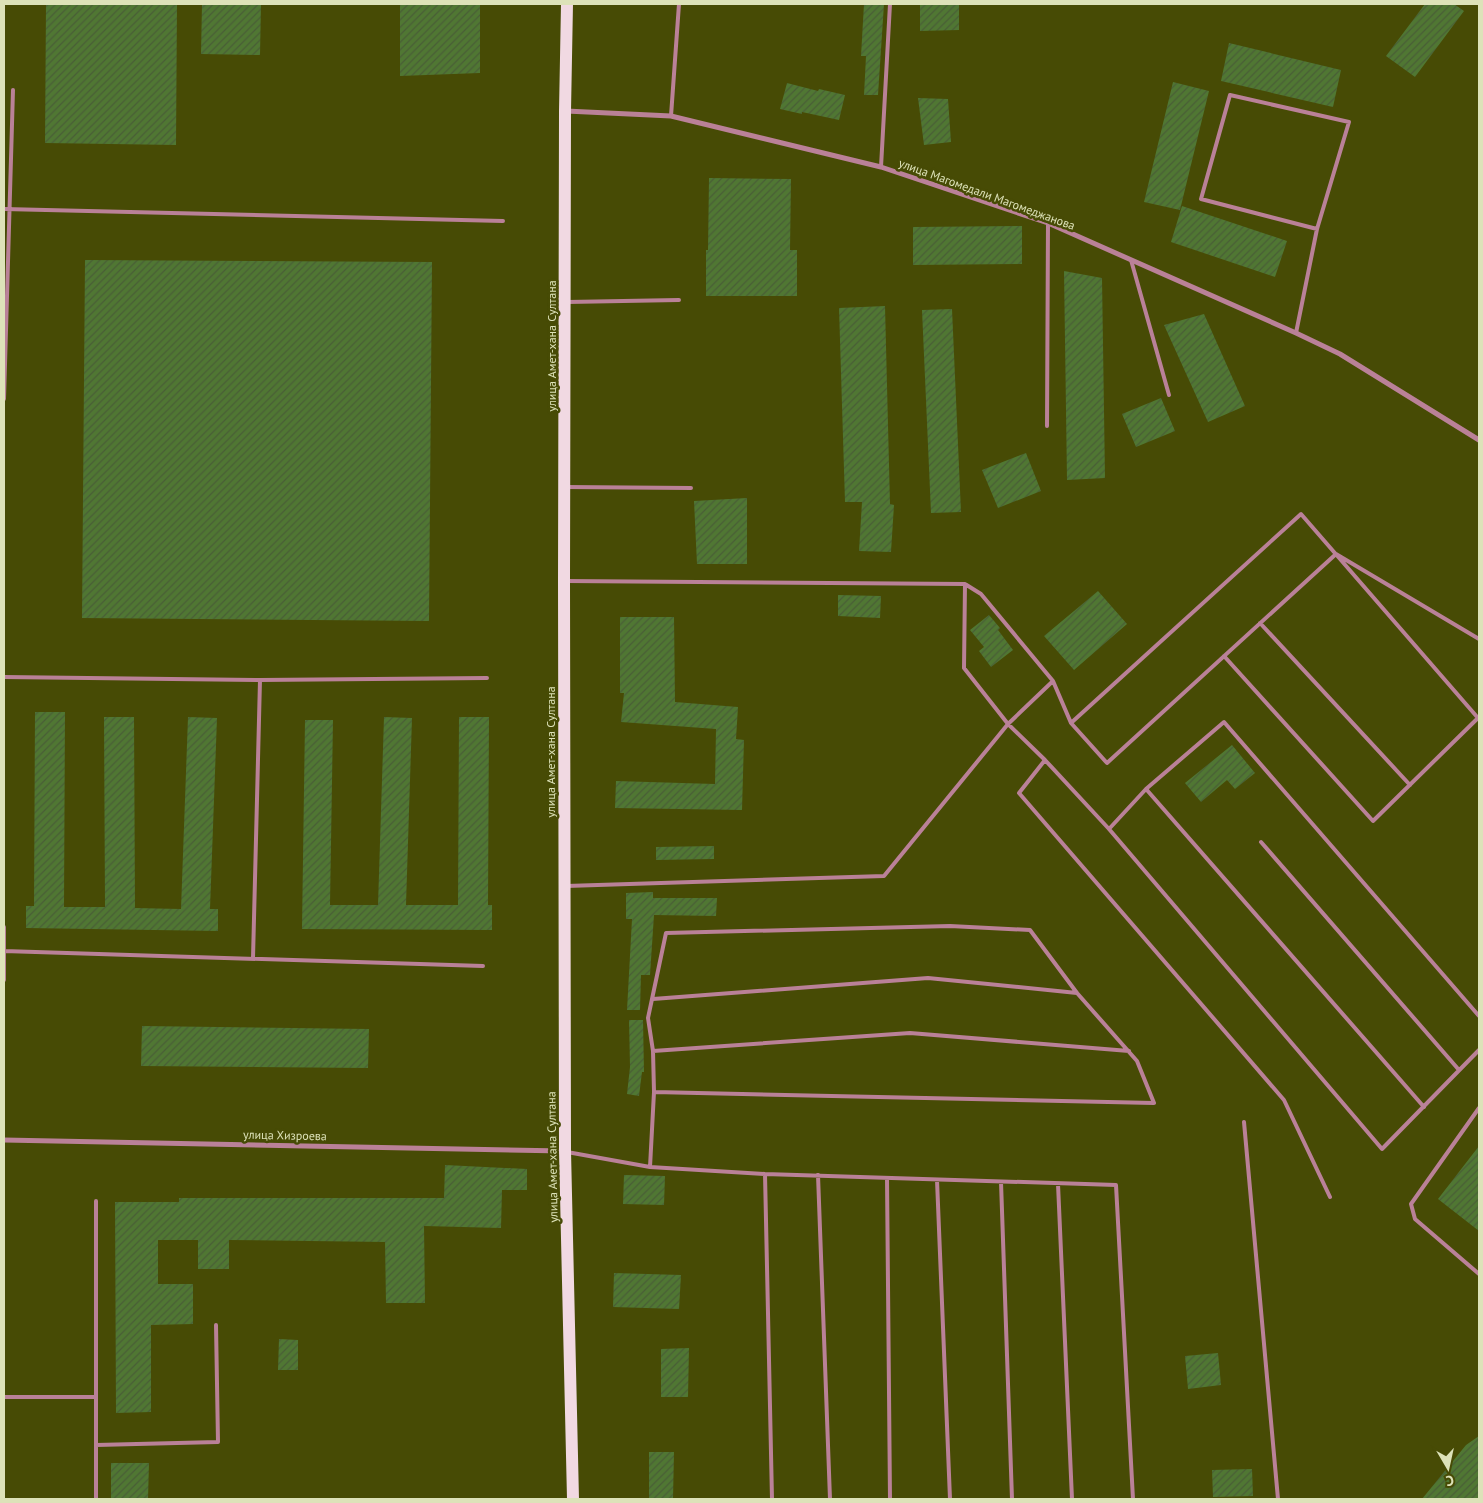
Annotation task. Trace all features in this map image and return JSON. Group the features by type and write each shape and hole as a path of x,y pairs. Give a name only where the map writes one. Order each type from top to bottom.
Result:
{"main road":[{"name":"улица Амет-хана Султана","path":"568,4 565,111 564,886 565,1151 573,1499"}],"street":[{"name":"улица Магомедали Магомеджановa","path":"565,111 671,116 881,167 1048,223 1340,354 1479,440"},
{"name":"улица Хизроева","path":"4,1140 565,1151"}],"lane":[{"path":"671,116 679,4"},
{"path":"881,167 890,4"},
{"path":"4,399 13,90"},
{"path":"1296,333 1317,229 1349,122 1230,95 1201,200 1317,229"},
{"path":"4,209 502,221"},
{"path":"1047,426 1048,223"},
{"path":"1131,260 1169,395"},
{"path":"565,302 679,300"},
{"path":"564,487 691,488"},
{"path":"1071,722 1301,514 1478,717 1373,821 1224,656"},
{"path":"564,580 965,584 981,594 1053,681 1071,722 1107,763 1336,554"},
{"path":"1336,554 1479,639"},
{"path":"965,584 964,668 1008,724 1045,760 1109,829 1382,1149 1479,1050"},
{"path":"1260,623 1410,785"},
{"path":"4,677 260,680 487,678"},
{"path":"253,958 260,680"},
{"path":"564,886 884,876 1008,724 1053,681"},
{"path":"1109,829 1146,789 1224,722 1479,1016"},
{"path":"1045,760 1019,793 1284,1100 1330,1197"},
{"path":"1146,789 1424,1107"},
{"path":"1261,842 1459,1070"},
{"path":"650,1167 654,1092 653,1051 648,1018 666,933 950,926 1030,930 1077,993 1137,1061 1154,1103 654,1092"},
{"path":"4,927 4,980"},
{"path":"4,951 483,966"},
{"path":"653,999 928,978 1077,993"},
{"path":"653,1051 910,1033 1128,1051"},
{"path":"1479,1108 1411,1204 1415,1219 1479,1274"},
{"path":"1244,1122 1278,1499"},
{"path":"565,1151 650,1167 765,1174 1116,1185 1133,1499"},
{"path":"765,1174 772,1499"},
{"path":"818,1176 830,1499"},
{"path":"887,1178 890,1499"},
{"path":"937,1180 950,1499"},
{"path":"1001,1182 1012,1499"},
{"path":"1058,1184 1072,1499"},
{"path":"96,1201 96,1499"},
{"path":"96,1445 218,1442 216,1325"},
{"path":"4,1397 96,1398"}],"building":[{"path":"46,4 177,4 176,145 45,143"},
{"path":"202,4 261,4 260,55 201,54"},
{"path":"400,4 480,4 480,73 400,76"},
{"path":"864,4 884,4 878,95 864,95 866,56 861,56"},
{"path":"920,4 959,4 959,30 920,31"},
{"path":"1425,4 1454,4 1464,11 1415,77 1386,56"},
{"path":"1229,43 1341,70 1333,107 1221,81"},
{"path":"1173,82 1209,91 1180,210 1144,202"},
{"path":"787,83 818,91 819,89 845,95 839,120 780,109"},
{"path":"918,98 948,99 951,142 924,145"},
{"path":"709,178 791,179 790,250 797,250 797,296 706,296"},
{"path":"1182,206 1287,241 1275,277 1171,242"},
{"path":"1022,226 1022,264 913,265 913,227"},
{"path":"85,260 432,262 429,621 82,618"},
{"path":"1064,271 1102,278 1105,478 1067,480"},
{"path":"885,306 890,504 894,505 891,552 859,551 862,502 845,502 839,308"},
{"path":"952,309 961,512 931,513 922,310"},
{"path":"1204,314 1245,406 1208,422 1164,325"},
{"path":"1161,398 1175,431 1136,447 1122,414"},
{"path":"1026,453 1041,491 998,508 982,470"},
{"path":"747,498 747,564 697,564 694,501"},
{"path":"1098,591 1127,624 1074,670 1044,636"},
{"path":"838,595 881,596 880,618 838,616"},
{"path":"989,615 1000,628 998,630 1013,650 991,667 979,651 984,647 970,630"},
{"path":"620,617 674,617 675,702 738,707 736,739 744,740 742,810 615,808 616,781 715,784 716,729 621,722 624,693 620,693"},
{"path":"35,712 65,712 64,907 105,907 104,717 134,717 135,908 181,909 188,717 217,718 210,909 218,909 218,931 26,928 26,906 34,906"},
{"path":"384,717 412,718 406,905 458,905 459,717 489,717 488,905 492,905 492,930 302,929 305,720 333,720 330,905 378,905"},
{"path":"1232,745 1255,773 1235,789 1227,780 1201,802 1185,783"},
{"path":"714,846 714,859 656,860 656,847"},
{"path":"653,892 653,898 717,898 716,916 654,915 650,975 641,975 640,1010 627,1010 632,919 626,919 626,893"},
{"path":"629,1020 643,1020 644,1072 642,1072 639,1096 627,1094 630,1067"},
{"path":"142,1026 369,1029 368,1068 141,1066"},
{"path":"1479,1146 1479,1231 1438,1199"},
{"path":"445,1165 527,1169 527,1190 502,1190 501,1228 424,1226 425,1303 386,1303 385,1242 229,1240 229,1269 198,1269 198,1240 158,1240 158,1284 193,1284 193,1324 151,1325 151,1412 116,1413 115,1202 179,1202 179,1198 444,1198"},
{"path":"624,1175 665,1176 664,1205 623,1204"},
{"path":"614,1273 681,1275 679,1309 613,1307"},
{"path":"279,1339 298,1340 298,1370 278,1370"},
{"path":"689,1348 688,1397 661,1397 661,1349"},
{"path":"1218,1353 1221,1385 1188,1389 1185,1356"},
{"path":"1479,1436 1479,1499 1422,1499 1466,1445"},
{"path":"649,1452 674,1452 673,1499 649,1499"},
{"path":"111,1463 149,1463 148,1499 111,1499"},
{"path":"1252,1469 1253,1496 1213,1497 1212,1470"}]}
